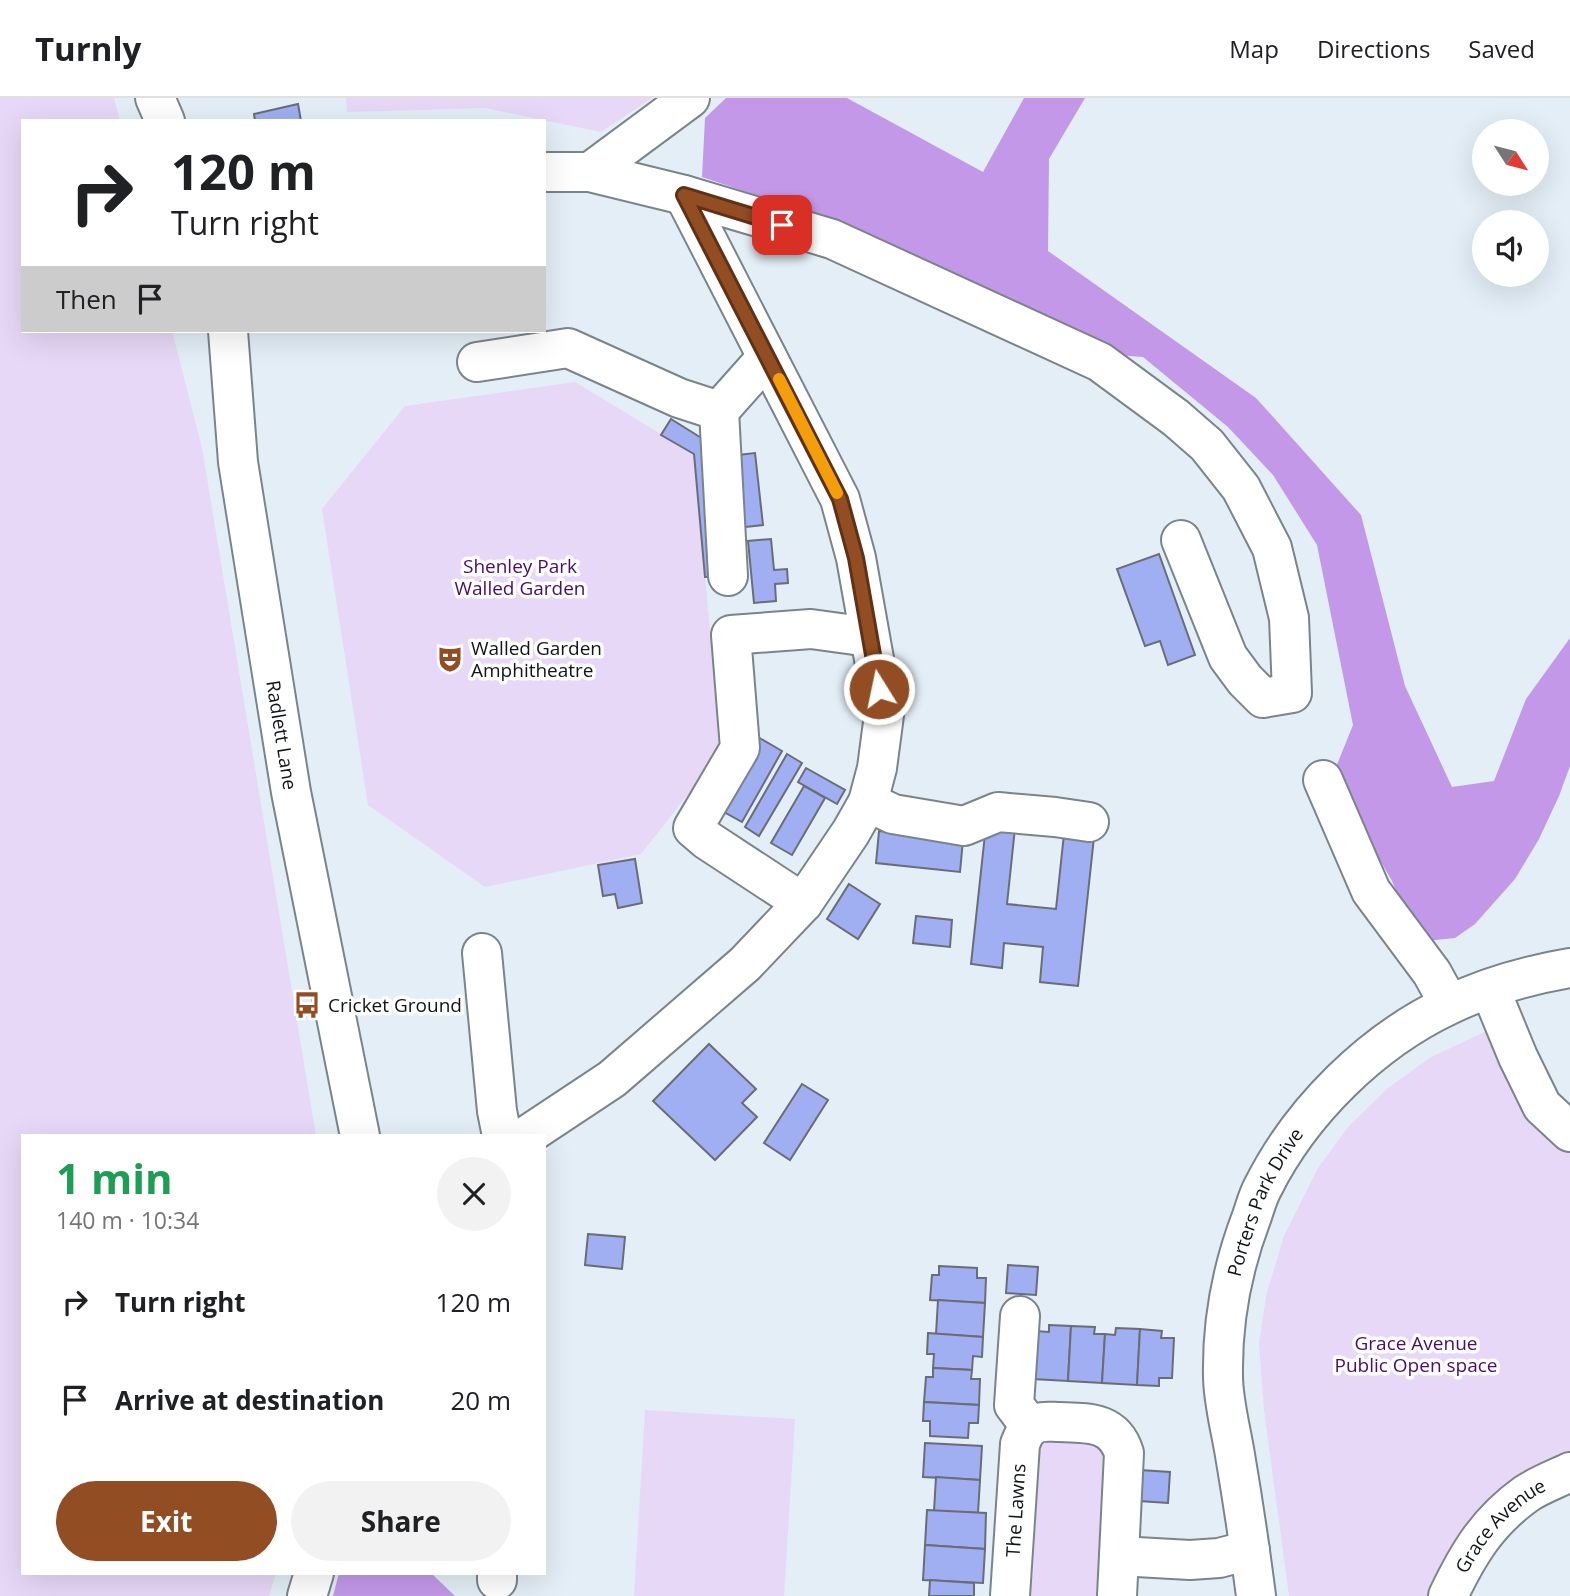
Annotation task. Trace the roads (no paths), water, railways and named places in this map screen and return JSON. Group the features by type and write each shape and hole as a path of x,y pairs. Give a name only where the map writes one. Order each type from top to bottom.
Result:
{"street":[{"path":"155,98 164,119"},
{"path":"590,172 690,98"},
{"path":"546,172 590,172 684,195 832,239 1100,362 1176,418 1207,445 1241,488 1272,548 1289,618 1292,693 1263,698 1228,657 1181,540"},
{"path":"529,1134 612,1079 745,964 803,903 868,802 877,768 884,715 856,558 840,499 684,195"},
{"name":"Radlett Lane","path":"228,333 238,463 289,778 360,1134"},
{"path":"477,362 568,348 679,398 719,411"},
{"path":"728,576 719,411 767,357"},
{"path":"803,903 693,828 740,748 731,635 811,629 869,637"},
{"path":"1323,780 1371,891 1432,973 1449,1004"},
{"path":"868,802 893,814 964,826 998,812 1089,822"},
{"path":"482,953 502,1134"},
{"name":"Porters Park Drive","path":"1256,1596 1223,1380 1224,1338 1231,1280 1262,1188 1309,1116 1343,1080 1376,1051 1449,1004 1542,973 1570,968"},
{"path":"1490,989 1542,1106 1570,1132"},
{"path":"1020,1316 1014,1405 1030,1426 1049,1422 1092,1423 1104,1428 1121,1444 1124,1453 1117,1596"},
{"name":"The Lawns","path":"1010,1596 1020,1444 1030,1426"},
{"name":"Grace Avenue","path":"1448,1596 1466,1559 1492,1523 1528,1493 1570,1472"},
{"path":"1119,1556 1190,1560 1219,1558 1250,1550"},
{"path":"307,1596 313,1575"}],"place":[{"name":"Walled Garden Amphitheatre","path":"450,659"},
{"name":"Cricket Ground","path":"307,1005"}],"park label":[{"name":"Shenley Park Walled Garden","path":"520,577"},
{"name":"Grace Avenue Public Open space","path":"1416,1354"}]}
